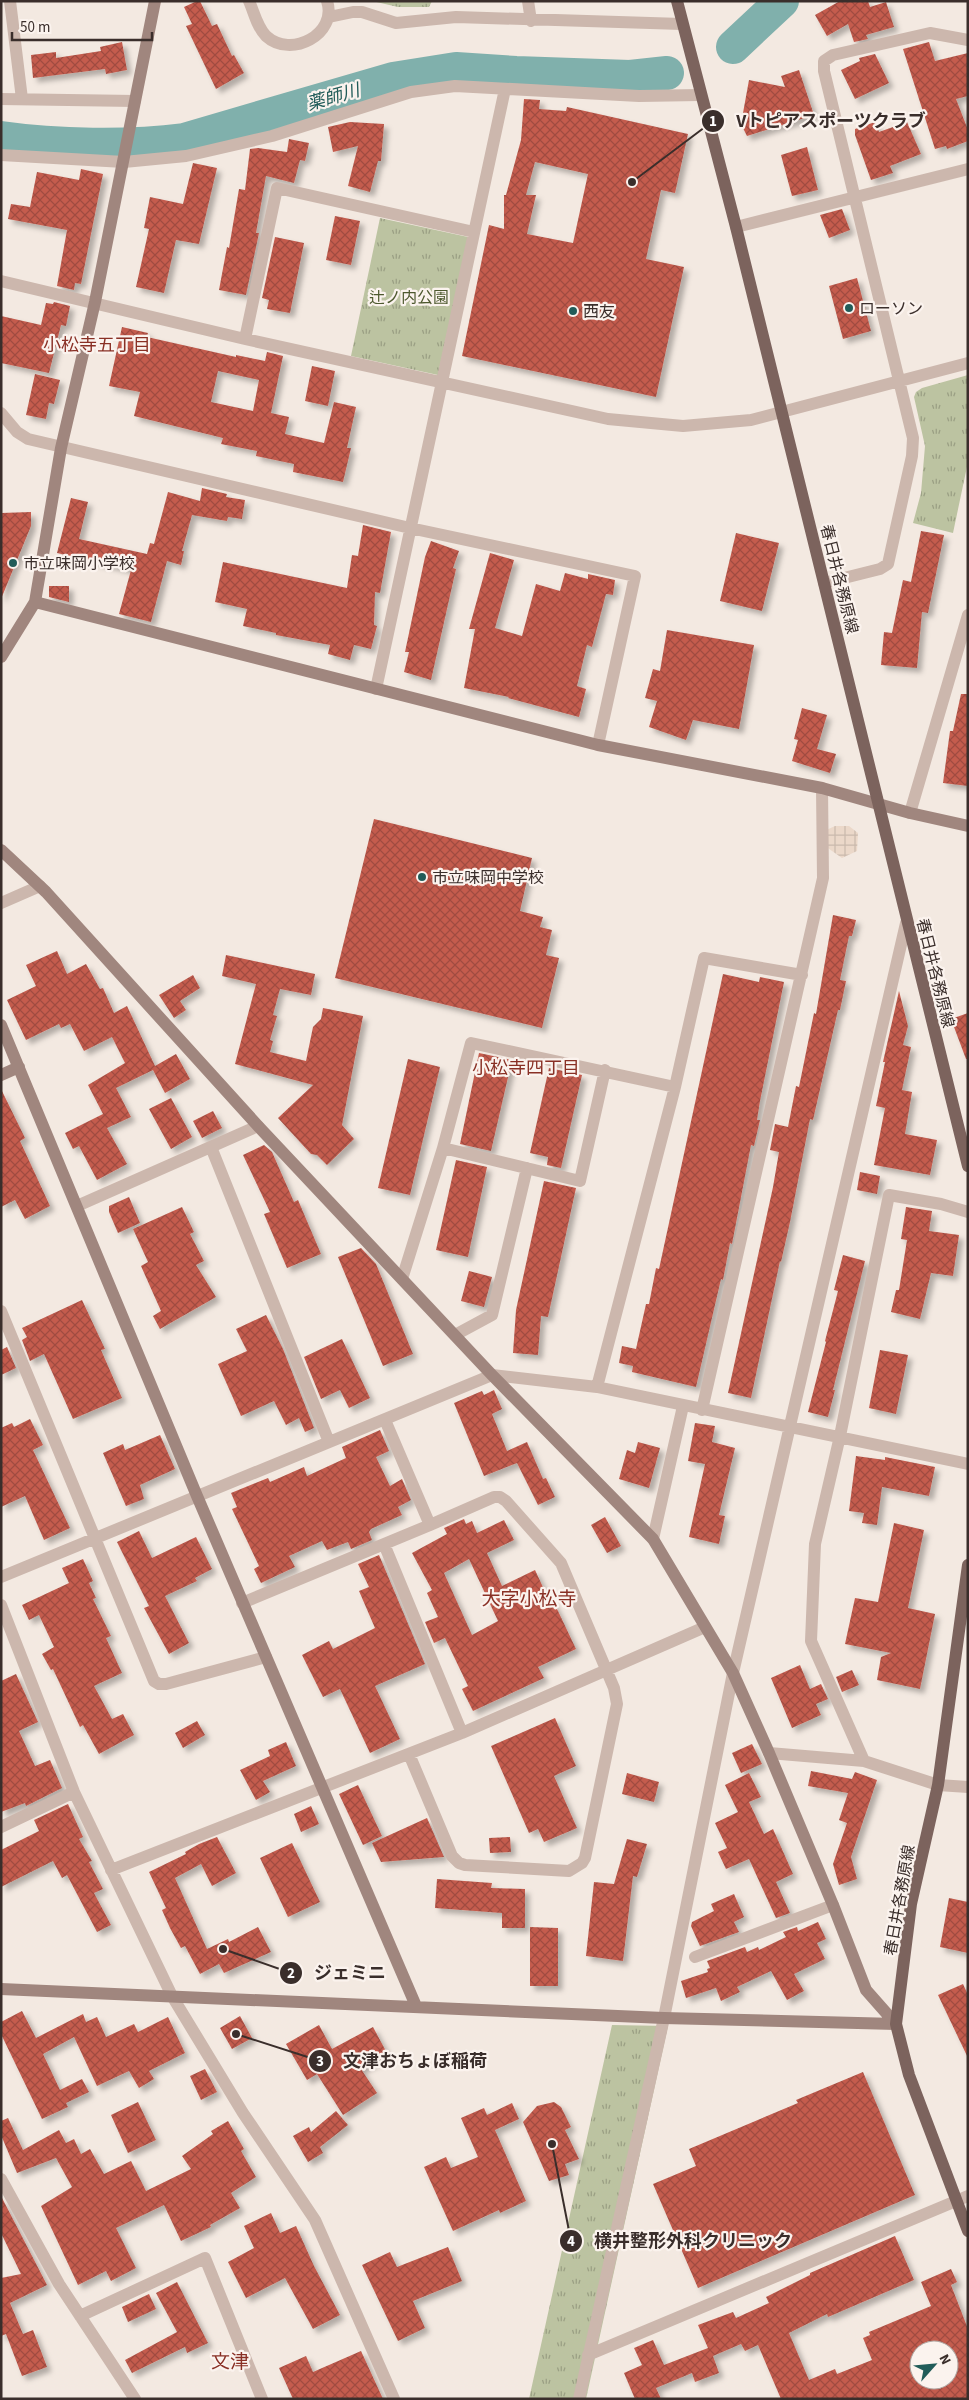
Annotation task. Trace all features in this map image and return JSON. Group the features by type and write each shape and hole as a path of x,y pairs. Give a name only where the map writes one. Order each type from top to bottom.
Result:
{"main road":[{"name":"春日井各務原線","path":"677,1 736,227 906,923 968,1166"},
{"name":"春日井各務原線","path":"968,1566 938,1785 911,1904 896,2024 909,2075 955,2201 968,2231"}],"street":[{"path":"10,1 22,99"},
{"path":"1,657 35,602 61,448 95,302 155,1"},
{"path":"249,1 259,26 266,36 276,42 288,45 303,43 315,37 324,28 329,17 328,1"},
{"path":"528,1 531,21"},
{"path":"329,17 362,12 396,23 456,17 531,21 682,24"},
{"path":"824,583 880,569 889,561 912,456 913,438 824,71 824,61 833,55 930,33 968,40"},
{"path":"1,155 124,162 186,156 272,136 411,92 455,86 639,96 700,95"},
{"path":"376,689 505,89"},
{"path":"1,99 135,101"},
{"path":"736,227 968,169"},
{"path":"245,339 277,188 474,232"},
{"path":"1,281 245,339 608,419 657,424 713,424 780,413 968,363"},
{"path":"1,413 22,436 61,448 410,528 635,576 598,745"},
{"path":"35,602 598,745 822,788 910,813 968,826"},
{"path":"910,813 968,615"},
{"path":"702,1410 823,878 822,788"},
{"path":"1,850 40,886 258,1126 492,1375 652,1540 733,1673 833,1905 866,1990 896,2024"},
{"path":"1,903 40,886"},
{"path":"579,2399 664,2018 733,1673 906,923"},
{"path":"597,1387 675,1087 704,958 802,975"},
{"path":"1,1026 196,1496 416,2006"},
{"path":"402,1279 443,1148 472,1043 605,1070 675,1087"},
{"path":"1,1075 18,1067"},
{"path":"443,1148 580,1181 605,1070"},
{"path":"77,1206 258,1126"},
{"path":"211,1147 328,1442"},
{"path":"455,1335 492,1316 527,1168"},
{"path":"864,1761 812,1640 815,1544 840,1436 889,1195 941,1204 968,1212"},
{"path":"1,1311 94,1541 154,1682 166,1684 266,1657"},
{"path":"1,1577 94,1541 196,1496 492,1375 597,1387 968,1464"},
{"path":"652,1540 683,1406"},
{"path":"385,1420 430,1525"},
{"path":"242,1603 494,1497 506,1501 561,1563 607,1671 617,1704 582,1863 569,1871 464,1866 459,1863 452,1856 409,1754"},
{"path":"384,1544 462,1733"},
{"path":"1,1604 74,1792 172,1996 243,2113 315,2220 394,2399"},
{"path":"111,1870 462,1733 705,1627"},
{"path":"769,1753 864,1761 938,1785 968,1787"},
{"path":"1,1827 74,1792"},
{"path":"696,1957 833,1905"},
{"path":"1,1989 664,2018 896,2024"},
{"path":"1,2179 59,2284 135,2399"},
{"path":"588,2355 968,2196"},
{"path":"80,2316 205,2258 262,2399"}],"green space":[{"path":"372,1 432,1 429,7 398,7"},
{"name":"辻ノ内公園","path":"380,218 468,237 438,375 351,356"},
{"path":"968,375 968,462 953,533 913,523 921,493 925,446 914,397 916,392 922,388"},
{"path":"612,2025 668,2026 586,2399 529,2399"}],"shaded area":[{"path":"835,826 849,826 858,833 857,851 842,858 822,844 822,832"}],"building":[{"path":"200,1 212,26 217,24 232,56 234,55 244,73 216,89 186,26 192,24 184,7"},
{"path":"840,1 868,1 870,7 886,2 894,27 866,35 868,39 854,42 848,24 827,36 815,15"},
{"path":"122,42 127,70 106,74 105,69 33,78 31,55 56,52 56,58 101,51 100,47"},
{"path":"929,42 935,61 968,53 968,96 956,99 968,130 968,141 947,149 946,146 935,149 903,49"},
{"path":"875,54 889,83 855,99 841,70 860,61 859,58"},
{"path":"799,70 814,115 747,136 741,124 749,80 785,87 781,76"},
{"name":"西友","path":"524,99 540,100 539,109 566,111 567,107 688,134 675,193 661,190 646,259 684,267 656,397 462,356 489,225 504,229 504,195 506,195 521,140","holes":["535,162 588,174 573,243 527,234 536,195 526,195"]},
{"path":"350,122 384,124 381,161 378,161 370,192 348,186 358,146 333,152 328,127"},
{"path":"875,122 879,132 907,122 921,154 890,166 893,173 871,180 855,135 855,129"},
{"path":"289,139 309,143 305,161 300,160 294,183 266,176 256,233 259,233 246,295 219,290 227,247 229,248 239,189 245,190 250,149 258,148 287,152"},
{"path":"807,147 818,190 792,196 781,155"},
{"path":"193,163 217,168 199,244 176,240 164,293 136,287 149,229 144,228 150,197 183,204"},
{"path":"81,169 103,174 81,284 75,283 74,290 57,286 67,230 8,219 11,204 30,207 37,172 79,180"},
{"path":"842,209 850,230 829,238 820,215"},
{"path":"335,216 360,221 351,265 326,260"},
{"path":"275,237 304,243 290,313 267,309 269,300 262,298"},
{"path":"857,278 871,331 843,339 829,286"},
{"path":"54,302 70,306 66,326 61,325 49,373 1,363 1,316 41,325 46,303 53,304"},
{"path":"122,327 148,333 147,337 236,357 236,355 265,361 267,352 283,356 271,413 289,417 285,434 324,443 334,402 356,407 347,448 351,448 343,482 293,472 294,464 256,456 257,451 221,444 223,438 134,416 140,392 109,386","holes":["218,371 259,380 253,411 211,402"]},
{"path":"312,366 335,371 328,406 305,401"},
{"path":"35,374 60,380 54,404 49,403 46,419 26,415"},
{"path":"202,488 227,494 226,497 245,500 242,519 228,517 227,521 192,515 182,551 184,551 181,565 167,561 151,622 119,614 131,570 57,553 71,498 88,502 79,539 147,554 150,543 154,544 168,492 200,501"},
{"path":"31,512 31,526 1,599 1,513"},
{"path":"363,525 391,532 380,593 375,592 374,625 377,626 371,649 354,645 350,660 328,654 330,645 276,635 276,633 243,626 247,609 215,602 223,562 347,588 352,555 358,556"},
{"path":"921,531 944,535 928,613 922,612 917,668 881,665 884,632 892,633 903,580 911,582"},
{"path":"736,533 779,543 762,611 720,601"},
{"path":"431,541 459,551 453,568 456,569 431,680 404,672 409,652 405,652 425,557"},
{"path":"490,553 514,560 495,628 522,636 536,584 560,591 565,573 588,579 588,574 615,580 613,595 606,594 592,647 587,645 577,686 586,689 579,717 509,697 464,688 475,629 469,629"},
{"path":"49,586 69,586 69,602 49,597"},
{"path":"667,630 754,645 739,729 693,720 686,740 649,727 657,701 645,698 653,669 660,671"},
{"path":"961,694 968,694 968,786 943,783 950,731 953,731"},
{"path":"802,708 827,715 817,749 836,754 830,773 792,761 798,740 794,739"},
{"path":"374,819 532,858 520,911 543,917 540,927 552,930 546,955 559,958 542,1028 335,978"},
{"path":"833,915 856,920 852,936 849,936 840,980 846,981 813,1120 810,1119 790,1222 751,1398 728,1393 773,1187 779,1152 770,1150 775,1124 788,1127 796,1086 799,1087 814,1013 816,1014"},
{"path":"57,951 67,974 86,964 100,989 103,988 114,1013 127,1006 155,1066 176,1054 190,1079 165,1093 153,1070 116,1088 131,1117 107,1128 127,1164 97,1180 79,1146 73,1149 65,1133 103,1114 88,1085 125,1063 112,1037 84,1051 70,1024 61,1028 59,1024 26,1040 7,1000 36,986 26,965"},
{"path":"226,955 315,974 311,995 280,989 273,1015 277,1016 270,1040 273,1041 270,1052 306,1061 313,1027 321,1019 323,1008 363,1016 342,1125 354,1139 327,1165 317,1155 311,1154 278,1118 313,1085 235,1064 256,984 222,976"},
{"path":"723,974 759,982 760,977 784,982 760,1101 757,1120 760,1120 754,1146 751,1145 732,1244 730,1243 723,1280 721,1279 696,1387 632,1372 633,1366 619,1363 622,1346 636,1349 646,1304 649,1304 656,1268 659,1269"},
{"path":"193,975 200,988 180,1001 186,1010 174,1018 159,995"},
{"path":"899,991 908,1026 903,1045 911,1047 902,1090 912,1092 905,1134 937,1140 930,1175 874,1165 885,1108 876,1106 885,1062 883,1062"},
{"path":"968,1013 968,1059 966,1059 951,1019"},
{"path":"479,1053 512,1060 491,1151 460,1144"},
{"path":"408,1059 440,1067 410,1195 378,1188"},
{"path":"549,1068 582,1075 561,1168 547,1165 548,1157 530,1153"},
{"path":"1,1089 25,1138 20,1141 50,1206 25,1219 15,1200 1,1207"},
{"path":"171,1098 192,1137 171,1149 149,1109"},
{"path":"213,1111 222,1128 202,1138 193,1121"},
{"path":"264,1145 272,1152 294,1202 298,1200 321,1254 287,1268 264,1214 270,1212 243,1155"},
{"path":"456,1160 487,1167 468,1257 436,1250"},
{"path":"860,1172 880,1176 877,1194 857,1190"},
{"path":"544,1181 576,1188 548,1317 541,1316 538,1355 513,1353 516,1310"},
{"path":"129,1197 140,1223 118,1233 109,1212 109,1206"},
{"path":"182,1207 194,1232 190,1234 204,1261 196,1265 216,1297 160,1329 153,1316 161,1311 141,1266 148,1262 133,1229"},
{"path":"906,1207 932,1211 929,1231 959,1235 953,1276 931,1273 920,1319 891,1312 896,1290 899,1290 907,1240 901,1239"},
{"path":"361,1248 376,1264 413,1354 383,1366 338,1257"},
{"path":"843,1255 865,1261 828,1417 808,1412 838,1291 834,1290"},
{"path":"469,1271 492,1277 484,1307 461,1301"},
{"path":"82,1300 105,1349 101,1350 122,1398 73,1419 44,1354 30,1361 22,1340 27,1337 22,1328"},
{"path":"266,1315 283,1349 314,1428 305,1432 299,1418 286,1425 274,1401 241,1416 218,1364 247,1351 236,1329"},
{"path":"342,1339 370,1398 349,1408 340,1390 321,1399 304,1357"},
{"path":"7,1347 16,1368 1,1375 1,1350"},
{"path":"880,1350 908,1355 896,1414 869,1408"},
{"path":"494,1390 502,1409 492,1414 507,1451 527,1442 543,1479 546,1478 555,1497 538,1505 517,1463 484,1476 454,1403 482,1391 484,1395"},
{"path":"30,1419 43,1445 33,1450 70,1528 44,1540 25,1496 1,1507 1,1428 12,1423 14,1427"},
{"path":"695,1423 715,1426 712,1442 735,1448 719,1515 725,1516 719,1544 689,1537 705,1464 688,1461"},
{"path":"380,1430 389,1451 376,1457 390,1486 402,1479 411,1500 398,1507 402,1515 371,1529 369,1532 372,1540 351,1549 348,1542 327,1550 322,1541 289,1556 295,1567 261,1583 254,1569 259,1566 232,1509 237,1507 231,1493 268,1478 270,1482 304,1467 307,1476 346,1458 342,1447"},
{"path":"160,1435 175,1469 140,1485 144,1499 126,1506 103,1453 123,1444 125,1450"},
{"path":"638,1442 660,1448 649,1488 619,1479 627,1450 635,1453"},
{"path":"856,1456 885,1460 885,1457 935,1467 929,1496 882,1487 877,1525 862,1523 864,1513 849,1511"},
{"path":"605,1517 621,1546 607,1553 591,1525"},
{"path":"464,1519 466,1524 472,1521 477,1533 504,1520 514,1540 487,1553 502,1586 535,1570 548,1598 550,1597 558,1611 576,1649 538,1667 544,1678 473,1711 462,1689 468,1686 445,1638 434,1643 425,1622 438,1617 427,1593 432,1590 412,1553 447,1534 444,1528","holes":["469,1559 498,1621 472,1635 444,1573"]},
{"path":"894,1523 924,1530 908,1608 935,1614 920,1689 877,1680 881,1657 891,1653 845,1644 855,1598 878,1602"},
{"path":"139,1531 152,1558 196,1537 212,1569 195,1578 197,1581 165,1596 189,1643 169,1654 144,1608 149,1606 117,1542"},
{"path":"379,1555 425,1664 375,1686 400,1739 370,1753 340,1689 323,1697 302,1655 329,1641 333,1649 375,1628 359,1591 369,1587 358,1564"},
{"path":"83,1559 93,1581 89,1583 96,1598 93,1599 111,1636 106,1638 122,1673 94,1686 112,1719 123,1714 134,1735 99,1754 83,1725 80,1727 53,1669 51,1670 42,1654 54,1647 39,1615 29,1620 22,1605 69,1583 62,1568"},
{"path":"800,1665 810,1689 821,1684 828,1699 816,1704 821,1715 792,1728 771,1678"},
{"path":"852,1670 859,1685 842,1692 836,1677"},
{"path":"16,1674 38,1722 19,1731 35,1766 50,1760 62,1788 26,1806 25,1803 1,1812 1,1681"},
{"path":"555,1718 576,1766 554,1776 577,1828 544,1842 538,1829 529,1833 491,1746"},
{"path":"197,1721 205,1735 183,1748 175,1733"},
{"path":"286,1742 296,1766 263,1781 270,1792 256,1800 240,1770 270,1756 268,1750"},
{"path":"752,1744 762,1764 741,1773 732,1753"},
{"path":"811,1771 852,1779 855,1772 877,1780 851,1857 857,1879 839,1885 833,1864 847,1823 839,1820 848,1793 808,1786"},
{"path":"627,1773 659,1782 654,1802 622,1794"},
{"path":"749,1773 761,1797 749,1802 764,1834 773,1829 793,1874 776,1882 790,1913 776,1918 749,1859 726,1869 718,1852 727,1848 715,1823 738,1812 725,1785"},
{"path":"358,1785 382,1836 363,1845 339,1794"},
{"path":"68,1804 83,1837 79,1839 92,1861 89,1862 103,1889 94,1893 111,1925 97,1932 67,1875 62,1878 53,1861 1,1887 1,1850 39,1831 34,1820"},
{"path":"311,1806 319,1824 301,1832 294,1814"},
{"path":"427,1818 444,1857 381,1862 372,1843"},
{"path":"217,1837 236,1873 212,1886 201,1864 175,1878 207,1949 228,1939 229,1942 258,1927 271,1952 224,1973 219,1964 200,1974 185,1946 181,1948 170,1928 162,1910 166,1908 149,1872 186,1854 185,1852 199,1844"},
{"path":"510,1837 511,1852 490,1853 489,1838"},
{"path":"627,1839 647,1844 637,1877 633,1876 623,1961 586,1956 594,1882 614,1884"},
{"path":"292,1843 320,1902 288,1917 260,1858"},
{"path":"437,1879 492,1883 491,1888 525,1889 525,1928 502,1928 502,1913 435,1908"},
{"path":"734,1894 744,1917 734,1922 739,1932 700,1946 691,1926 692,1922 714,1911 711,1904"},
{"path":"949,1898 968,1902 968,1953 940,1947"},
{"path":"818,1922 826,1939 817,1943 825,1959 794,1974 804,1991 787,2000 771,1971 737,1987 740,1992 721,2001 716,1988 686,1998 681,1981 708,1972 707,1969 710,1968 707,1961 745,1947 747,1952 758,1947 759,1950 786,1937 783,1932 797,1927 798,1931"},
{"path":"530,1927 558,1928 558,1986 530,1986"},
{"path":"963,1984 968,1995 968,2058 938,1995"},
{"path":"22,2011 36,2038 83,2014 86,2022 97,2017 106,2037 134,2024 138,2032 168,2017 185,2053 149,2071 154,2079 139,2088 129,2071 97,2086 74,2037 43,2054 60,2090 82,2079 89,2092 66,2103 68,2107 42,2119 1,2034 1,2022"},
{"path":"240,2016 252,2038 232,2049 220,2028"},
{"path":"319,2025 332,2049 373,2027 388,2055 361,2069 377,2093 343,2115 317,2074 307,2080 286,2044"},
{"path":"205,2069 217,2092 201,2100 190,2076"},
{"path":"863,2072 915,2195 698,2288 653,2184 696,2166 689,2149 798,2103 796,2100"},
{"path":"138,2102 156,2140 128,2153 111,2115"},
{"path":"554,2102 561,2107 571,2127 565,2130 579,2159 565,2164 569,2175 549,2181 523,2122 537,2106"},
{"path":"512,2103 519,2119 495,2130 526,2201 500,2213 499,2210 453,2231 424,2167 446,2157 451,2168 478,2157 461,2118 484,2108 487,2115"},
{"path":"336,2111 348,2125 320,2147 323,2153 308,2162 293,2136 309,2127 311,2132"},
{"path":"8,2118 23,2150 59,2130 66,2143 74,2139 81,2154 90,2149 104,2174 131,2161 146,2191 191,2169 182,2156 213,2134 211,2131 228,2121 244,2149 241,2151 256,2177 231,2193 240,2208 210,2225 211,2227 181,2241 164,2205 116,2228 136,2268 111,2281 106,2271 78,2285 41,2206 72,2187 56,2158 17,2173 1,2135 1,2121"},
{"path":"1,2196 47,2285 10,2303 23,2334 33,2330 47,2367 22,2376 6,2334 1,2336 1,2278 21,2274 1,2233"},
{"path":"271,2213 280,2233 296,2226 314,2266 340,2315 313,2329 285,2278 246,2298 228,2262 254,2248 244,2226"},
{"path":"895,2236 914,2280 828,2317 827,2314 789,2333 809,2380 835,2369 837,2374 872,2360 863,2338 870,2335 869,2332 931,2306 921,2282 951,2269 957,2282 951,2285 968,2329 968,2399 781,2399 758,2345 745,2351 741,2344 713,2356 719,2373 695,2382 692,2373 656,2388 661,2399 635,2399 624,2373 642,2365 634,2348 653,2340 664,2365 708,2348 698,2325 733,2312 736,2318 769,2303 766,2297 810,2275 810,2273"},
{"path":"448,2247 462,2281 413,2301 425,2328 398,2341 362,2265 390,2252 397,2267"},
{"path":"177,2282 208,2343 187,2353 185,2347 132,2373 125,2360 177,2332 156,2293"},
{"path":"149,2294 156,2309 128,2322 122,2307"},
{"path":"361,2351 383,2399 293,2399 279,2368 306,2356 313,2372"}],"waterway":[{"name":"薬師川","path":"733,47 782,1"},
{"name":"薬師川","path":"1,138 45,143 93,145 140,144 184,140 393,79 456,69 630,77 667,73"}],"place":[{"name":"Vトピアスポーツクラブ","path":"632,182"},
{"name":"ローソン","path":"849,308"},
{"name":"西友","path":"573,311"},
{"name":"市立味岡小学校","path":"13,563"},
{"name":"市立味岡中学校","path":"422,877"},
{"name":"ジェミニ","path":"223,1949"},
{"name":"文津おちょぼ稲荷","path":"236,2034"},
{"name":"横井整形外科クリニック","path":"552,2144"}],"district":[{"name":"小松寺五丁目","path":"97,345"},
{"name":"小松寺四丁目","path":"526,1068"},
{"name":"大字小松寺","path":"529,1598"},
{"name":"文津","path":"230,2361"}]}
